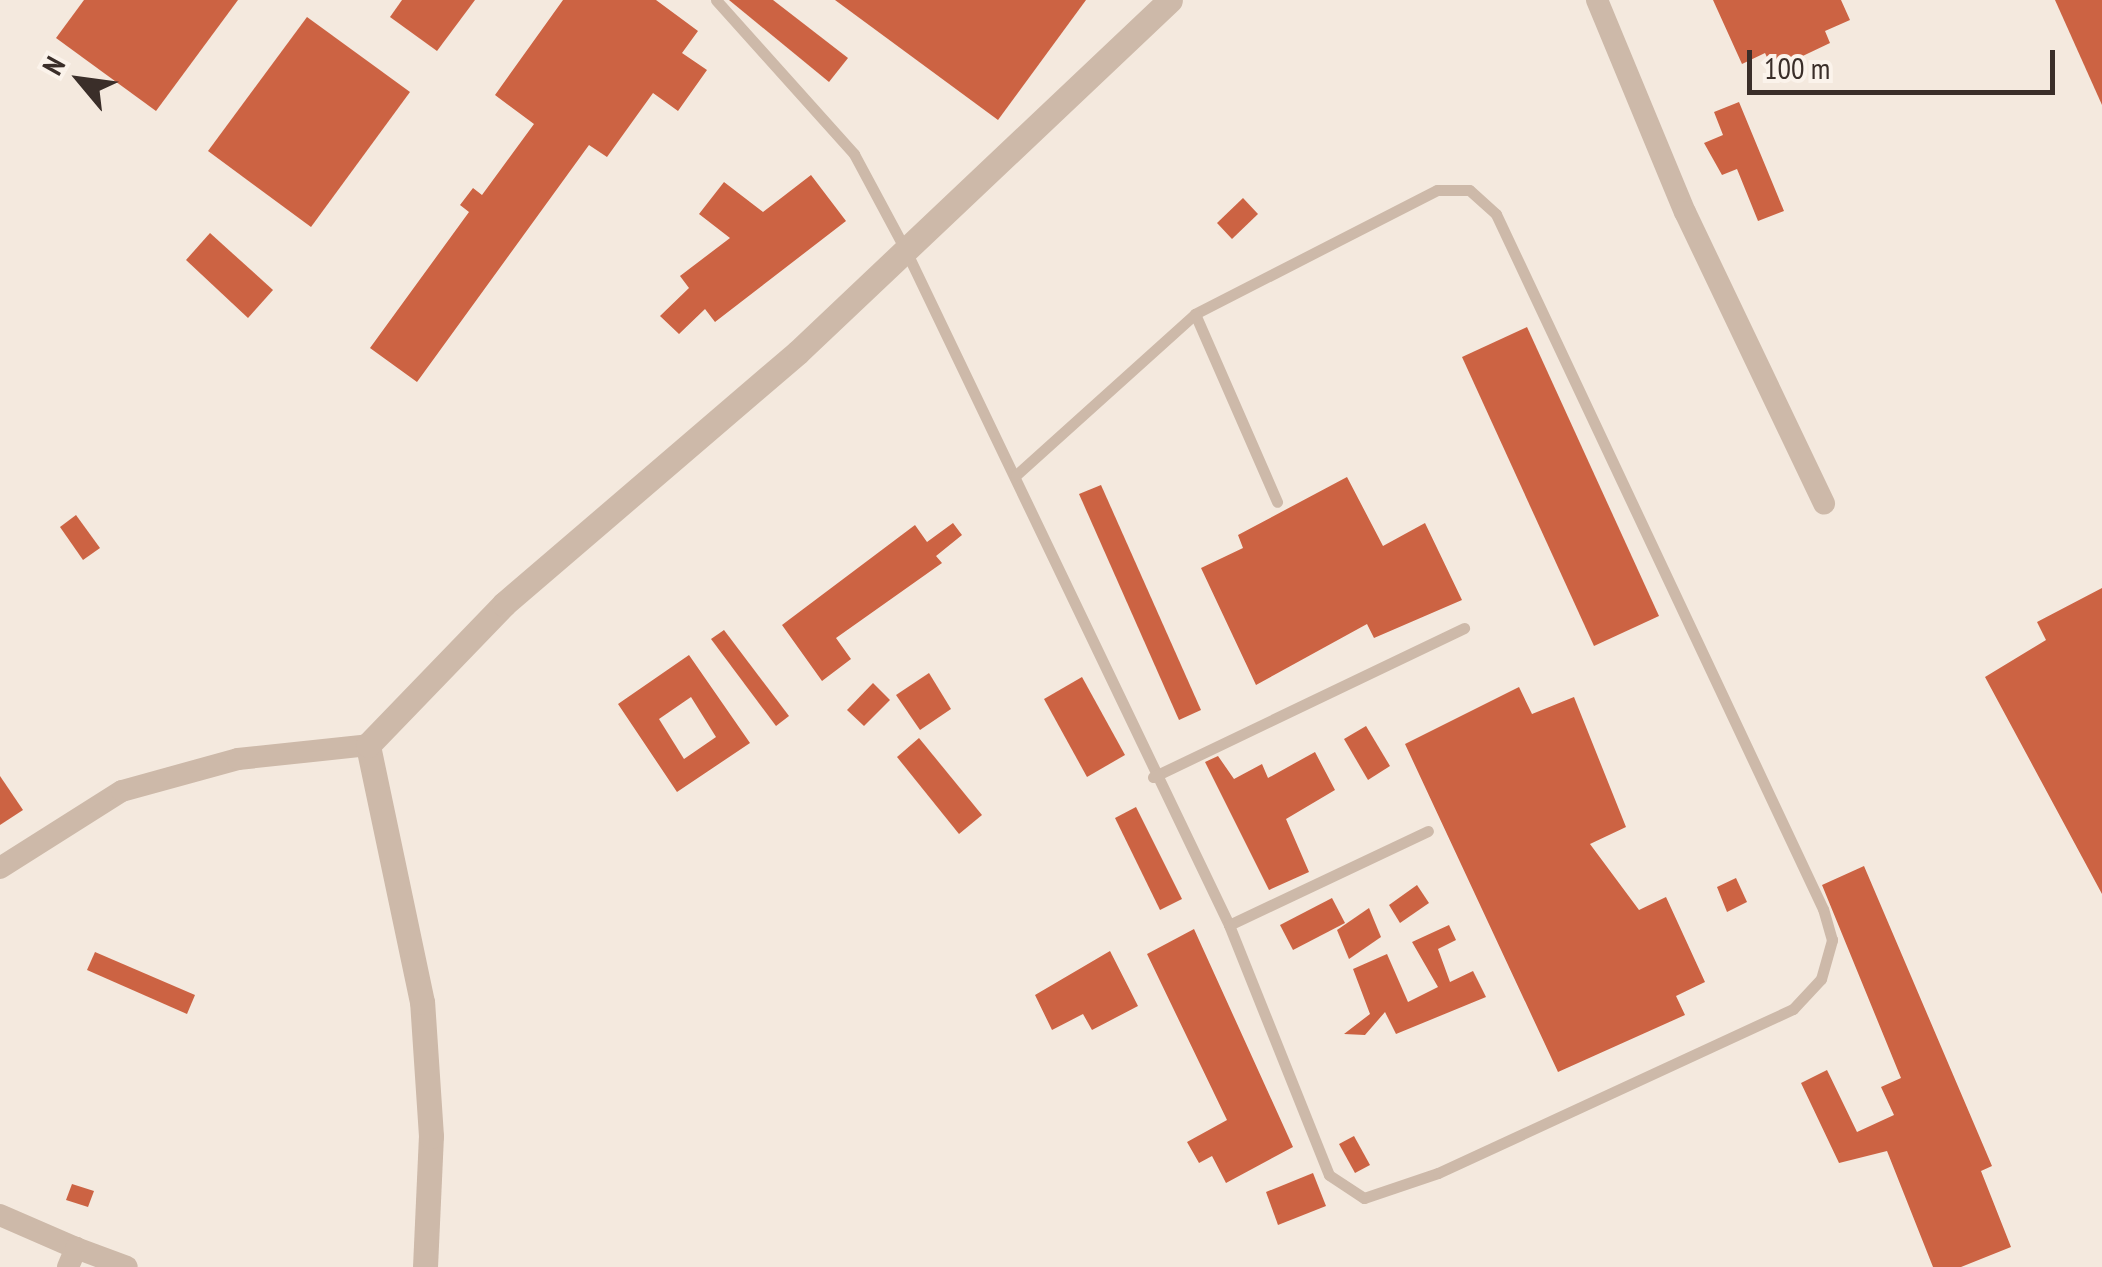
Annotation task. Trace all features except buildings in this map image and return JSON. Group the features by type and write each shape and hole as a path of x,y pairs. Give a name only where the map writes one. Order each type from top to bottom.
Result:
{"street":[{"path":"0,868 122,792 238,759 368,745 504,604 906,251 1170,0"},
{"path":"1597,0 1824,504"},
{"path":"368,745 422,1002 431,1136 425,1267"},
{"path":"0,1216 72,1258 127,1267"}],"lane":[{"path":"716,0 854,154 906,251 1016,475 1153,777 1229,925 1329,1175 1364,1198 1794,1009 1821,979 1832,940 1496,214 1469,190 1437,190 1195,314 1016,475"},
{"path":"1195,314 1277,502"},
{"path":"1153,777 1464,628"},
{"path":"1229,925 1428,831"}]}
